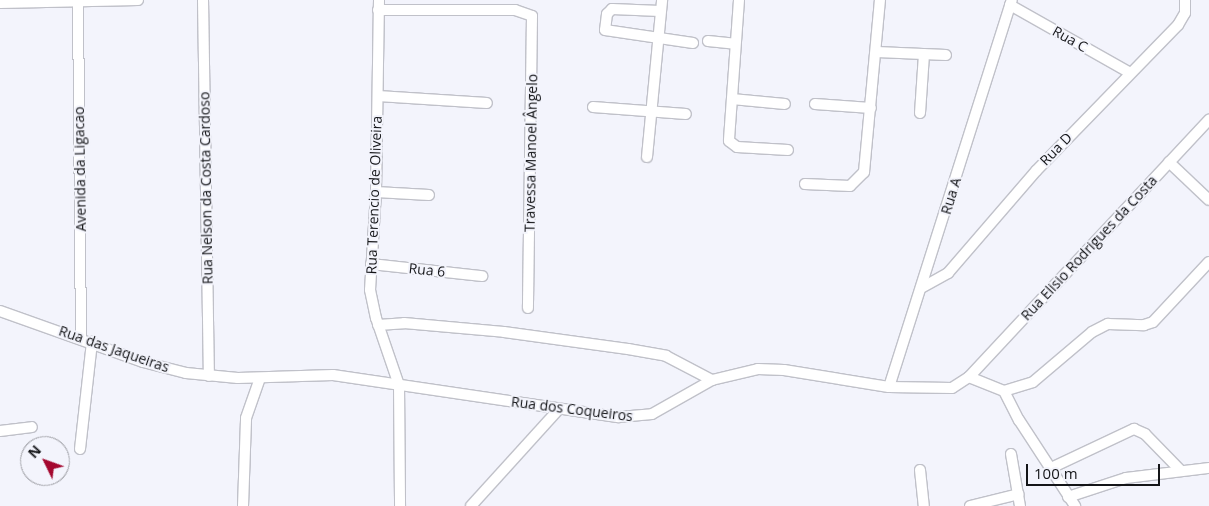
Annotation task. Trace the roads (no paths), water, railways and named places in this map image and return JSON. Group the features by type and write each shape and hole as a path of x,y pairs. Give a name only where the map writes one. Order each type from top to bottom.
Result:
{"street":[{"path":"0,3 138,0"},
{"name":"Rua Nelson da Costa Cardoso","path":"203,0 209,376"},
{"path":"647,157 662,0"},
{"path":"739,0 728,137 732,145 788,150"},
{"path":"805,184 850,186 857,183 864,172 877,52 880,0"},
{"name":"Avenida da Ligacao","path":"78,1 81,338"},
{"name":"Rua C","path":"1011,3 1130,72"},
{"name":"Rua A","path":"889,387 923,287 1011,3"},
{"name":"Rua D","path":"923,287 939,280 961,259 1036,171 1130,72 1178,25 1186,4"},
{"name":"Travessa Manoel Ângelo","path":"378,5 515,10 526,11 534,19 528,308"},
{"name":"Rua Terencio de Oliveira","path":"378,5 376,192 371,264 371,302 399,385 400,506"},
{"path":"660,11 612,9 607,14 605,28 610,33 693,43"},
{"path":"708,41 736,44"},
{"path":"877,52 946,55"},
{"path":"920,113 924,54"},
{"path":"378,96 487,103"},
{"path":"732,99 786,104"},
{"path":"815,104 871,108"},
{"path":"593,107 686,114"},
{"name":"Rua Elisio Rodrigues da Costa","path":"969,377 1209,120"},
{"path":"1168,162 1209,200"},
{"path":"376,192 429,195"},
{"path":"969,377 1004,391 1021,387 1045,374 1097,329 1119,323 1144,326 1160,316 1209,262"},
{"name":"Rua 6","path":"371,264 482,276"},
{"name":"Rua das Jaqueiras","path":"0,310 160,367 209,376 260,378"},
{"path":"378,325 404,323 504,332 636,350 666,356 712,380"},
{"path":"80,449 92,342"},
{"name":"Rua dos Coqueiros","path":"260,378 333,375 558,410 639,418 670,405 712,380 738,371 775,369 889,387 952,388 969,377"},
{"path":"243,506 246,418 260,378"},
{"path":"1004,391 1019,420 1075,506"},
{"path":"471,506 558,410"},
{"path":"0,431 32,427"},
{"path":"1051,468 1134,429 1145,434 1180,470"},
{"path":"1011,454 1020,506"},
{"path":"1068,497 1126,478 1209,468"},
{"path":"920,470 924,506"},
{"path":"970,506 1019,494"}]}
